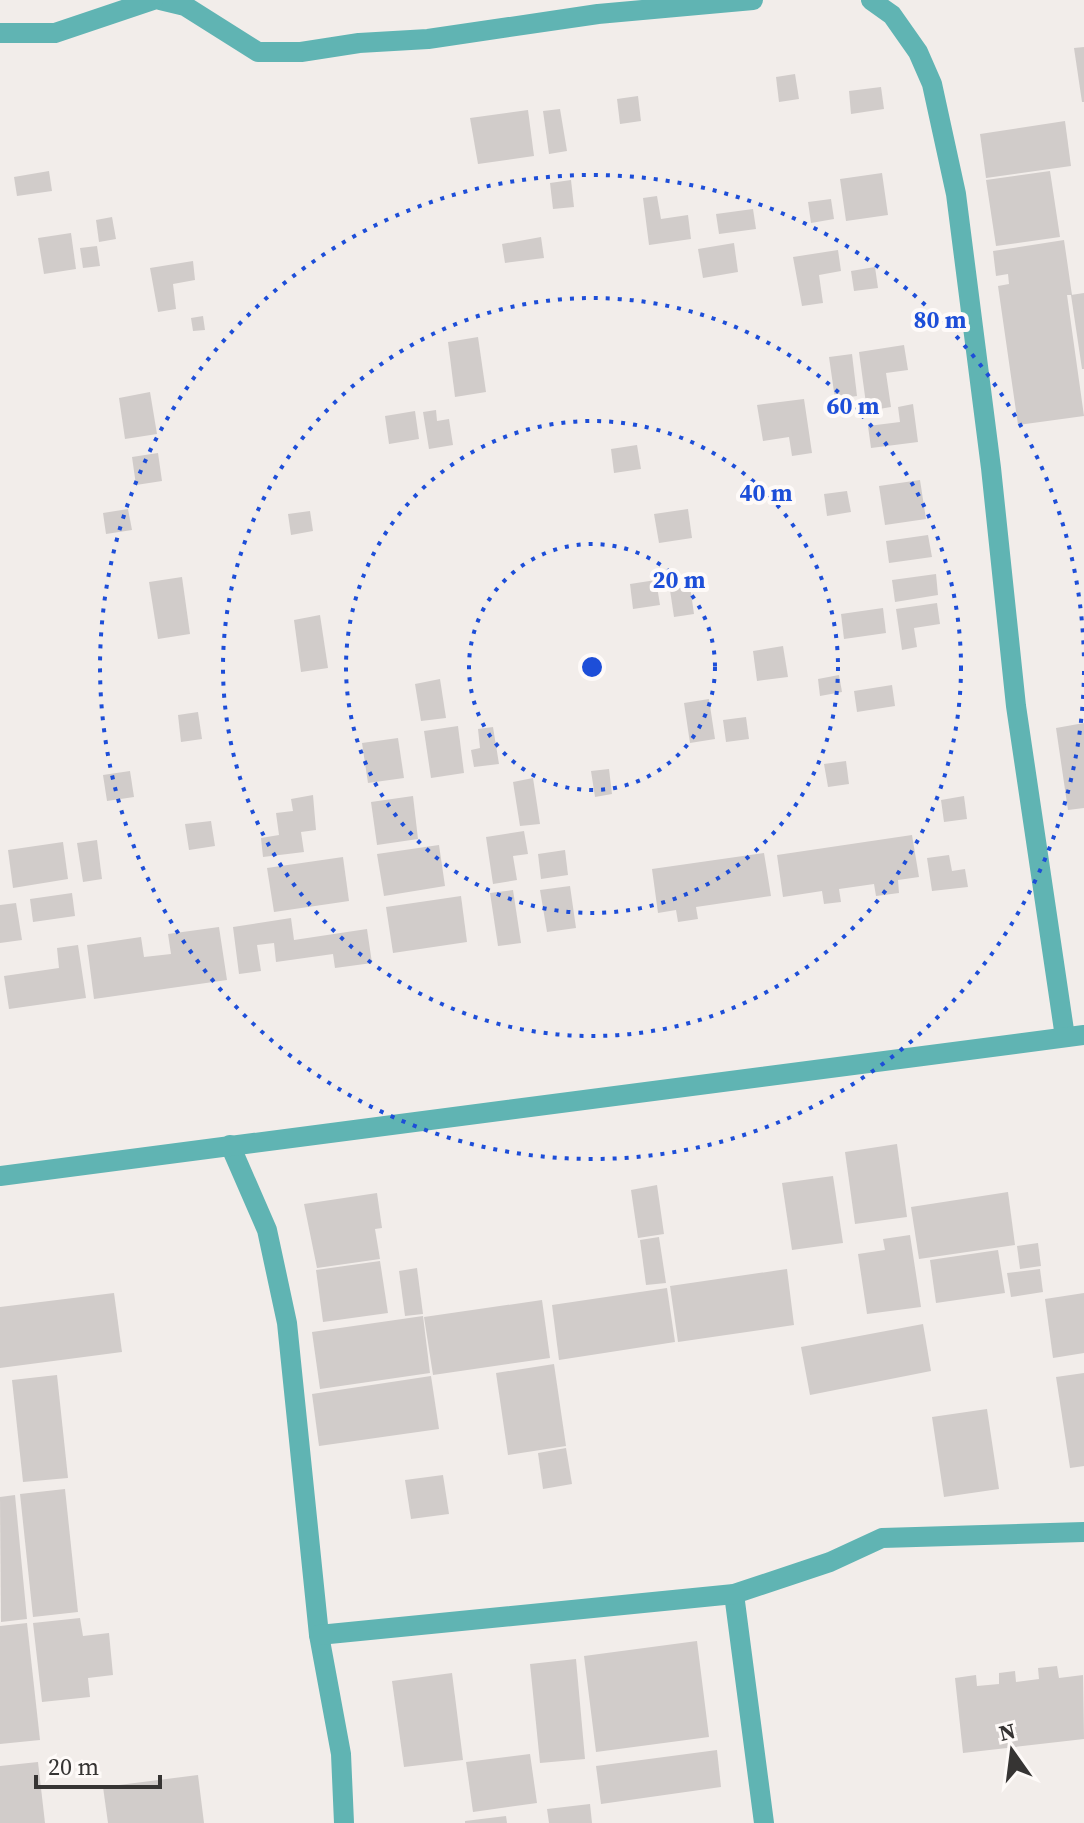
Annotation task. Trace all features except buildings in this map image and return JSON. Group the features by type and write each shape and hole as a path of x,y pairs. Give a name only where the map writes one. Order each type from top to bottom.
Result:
{"street":[{"path":"0,33 55,33 153,0"},
{"path":"160,0 185,6 258,52 301,52 359,43 428,39 598,14 753,0"},
{"path":"0,1176 1074,1036 1016,706 991,468 956,194 932,84 918,52 892,15 871,0"},
{"path":"230,1145 267,1230 287,1323 319,1635 341,1754 344,1823"},
{"path":"319,1635 734,1594 830,1562 882,1538 1084,1532"},
{"path":"734,1594 764,1823"}]}
